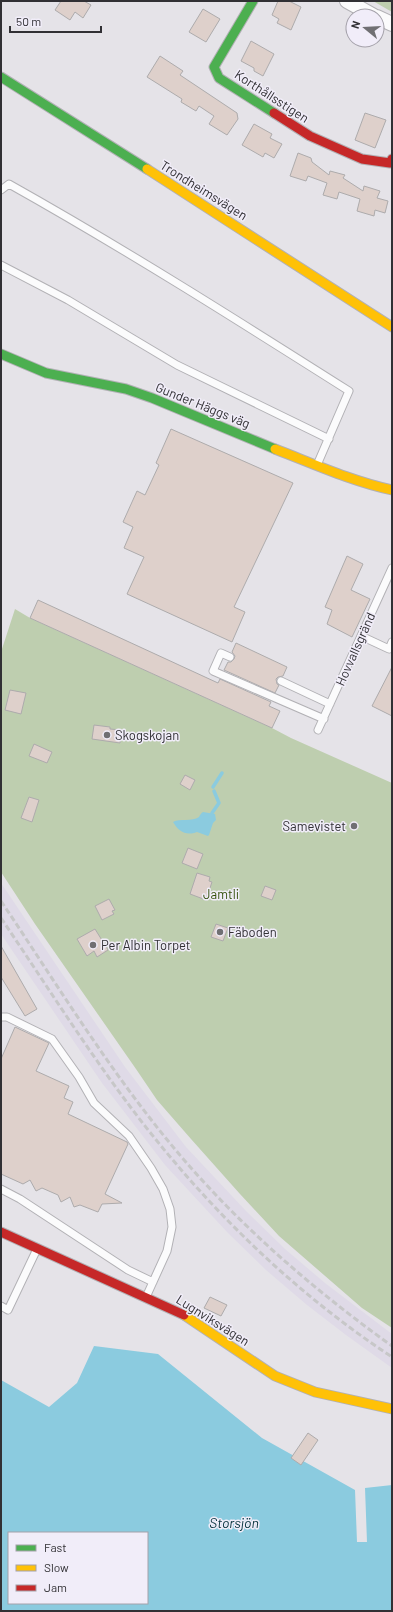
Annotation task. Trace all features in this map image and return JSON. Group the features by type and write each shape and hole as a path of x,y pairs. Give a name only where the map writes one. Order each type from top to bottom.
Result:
{"street":[{"name":"Korthållsstigen","path":"253,1 214,67 219,78 310,136 362,159 390,163 392,159"},
{"path":"347,1 360,8"},
{"name":"Trondheimsvägen","path":"1,77 224,218 392,327"},
{"name":"Gunder Häggs väg","path":"1,354 46,373 126,389 152,398 317,466 365,484 392,490"},
{"name":"Lugnviksvägen","path":"1,1232 180,1312 275,1376 315,1392 392,1409"}],"lane":[{"path":"1,190 9,184 63,214 349,391 317,466"},
{"path":"1,264 68,300 177,365 329,439"},
{"name":"Hovvallsgränd","path":"318,730 392,568"},
{"path":"361,636 388,649 392,642"},
{"path":"230,657 221,653 213,671 324,719"},
{"path":"281,681 330,704"},
{"path":"1,1017 6,1017 52,1039 79,1077 94,1103 129,1136 163,1188 170,1209 172,1227 167,1251 146,1297"},
{"path":"1,1189 20,1199 128,1270 153,1282"},
{"path":"1,1306 8,1310 38,1248"}],"shaded area":[{"path":"1,883 125,1067 186,1147 247,1212 285,1249 325,1283 392,1334 392,1368 307,1305 266,1270 227,1232 165,1165 102,1083 1,934"}],"green space":[{"path":"373,1 392,1 392,12"},
{"name":"Jamtli","path":"15,609 30,618 392,783 392,1328 362,1308 279,1236 157,1100 35,924 1,872 1,652"}],"water":[{"path":"203,812 215,814 216,820 213,823 208,836 197,832 189,834 180,831 173,822 179,820 190,820 199,817"},
{"name":"Storsjön","path":"94,1346 158,1354 262,1438 355,1490 357,1542 367,1542 365,1488 392,1485 392,1611 1,1611 1,1380 49,1407 77,1383"}],"building":[{"path":"61,1 84,1 91,5 83,18 75,12 70,20 55,10"},
{"path":"278,1 289,1 301,7 291,30 277,23 279,19 272,15"},
{"path":"203,9 220,19 206,42 189,32"},
{"path":"251,41 274,54 263,76 254,71 254,68 241,61"},
{"path":"160,56 183,71 180,75 237,113 238,119 227,135 209,124 214,116 199,106 196,111 181,102 182,99 147,77"},
{"path":"365,113 386,120 375,148 355,140"},
{"path":"254,124 272,134 270,138 282,144 274,158 265,153 263,157 242,145"},
{"path":"298,153 311,158 312,162 329,175 330,171 345,175 343,178 363,191 364,186 380,191 377,198 388,201 385,213 375,210 374,216 357,211 360,199 339,192 337,199 323,195 327,183 308,176 306,181 290,176"},
{"path":"171,429 293,483 234,607 245,612 232,642 127,594 144,557 124,548 133,527 123,522 137,491 145,495 159,465 156,463"},
{"path":"347,556 363,564 351,590 370,599 352,637 327,624 332,610 325,607"},
{"path":"38,600 218,683 220,679 271,702 269,706 280,711 272,728 30,618"},
{"path":"236,643 287,667 283,676 276,679 277,684 279,685 275,693 224,670 228,662 231,662 234,659 235,656 232,652"},
{"path":"392,667 392,716 372,706"},
{"path":"10,690 26,693 21,714 5,710"},
{"name":"Skogskojan","path":"94,725 121,730 120,743 92,739"},
{"path":"34,744 52,752 47,763 29,756"},
{"path":"185,775 195,780 190,790 180,784"},
{"path":"29,797 39,800 32,822 21,818"},
{"path":"188,848 203,854 197,869 182,863"},
{"path":"197,873 210,877 209,881 212,882 206,900 190,894"},
{"path":"265,886 276,890 272,900 261,896"},
{"name":"Per Albin Torpet","path":"109,899 115,910 112,911 114,914 102,920 95,906"},
{"name":"Fäboden","path":"216,924 228,928 223,941 211,937"},
{"name":"Per Albin Torpet","path":"95,929 108,950 97,957 94,951 87,956 77,939"},
{"path":"1,946 37,1009 25,1016 1,977"},
{"path":"15,1027 49,1043 36,1071 69,1086 64,1098 73,1102 68,1114 127,1142 128,1144 105,1194 122,1203 102,1204 98,1212 80,1205 74,1207 70,1197 61,1202 58,1195 42,1188 36,1191 30,1180 23,1184 1,1174 1,1059"},
{"path":"210,1297 227,1305 221,1316 204,1308"},
{"path":"308,1433 318,1440 301,1465 291,1458"}],"waterway":[{"path":"213,787 222,773"},
{"path":"212,813 219,803 214,791"}],"railway":[{"path":"1,901 108,1062 154,1124 179,1154 227,1207 253,1232 335,1303 392,1346"},
{"path":"1,918 104,1071 126,1101 196,1187 221,1214 275,1266 332,1314 392,1357"}],"traffic: fast":[{"path":"253,1 214,67 219,78 274,113"},
{"path":"1,77 147,169"},
{"path":"1,354 46,373 126,389 152,398 275,449"}],"traffic: slow":[{"path":"147,169 392,327"},
{"path":"275,449 347,477 392,490"},
{"path":"184,1315 275,1376 315,1392 392,1409"}],"traffic: jam":[{"path":"274,113 310,136 362,159 390,163 392,159"},
{"path":"1,1232 184,1315"}],"place":[{"name":"Skogskojan","path":"107,735"},
{"name":"Samevistet","path":"354,826"},
{"name":"Fäboden","path":"220,932"},
{"name":"Per Albin Torpet","path":"93,945"}]}
